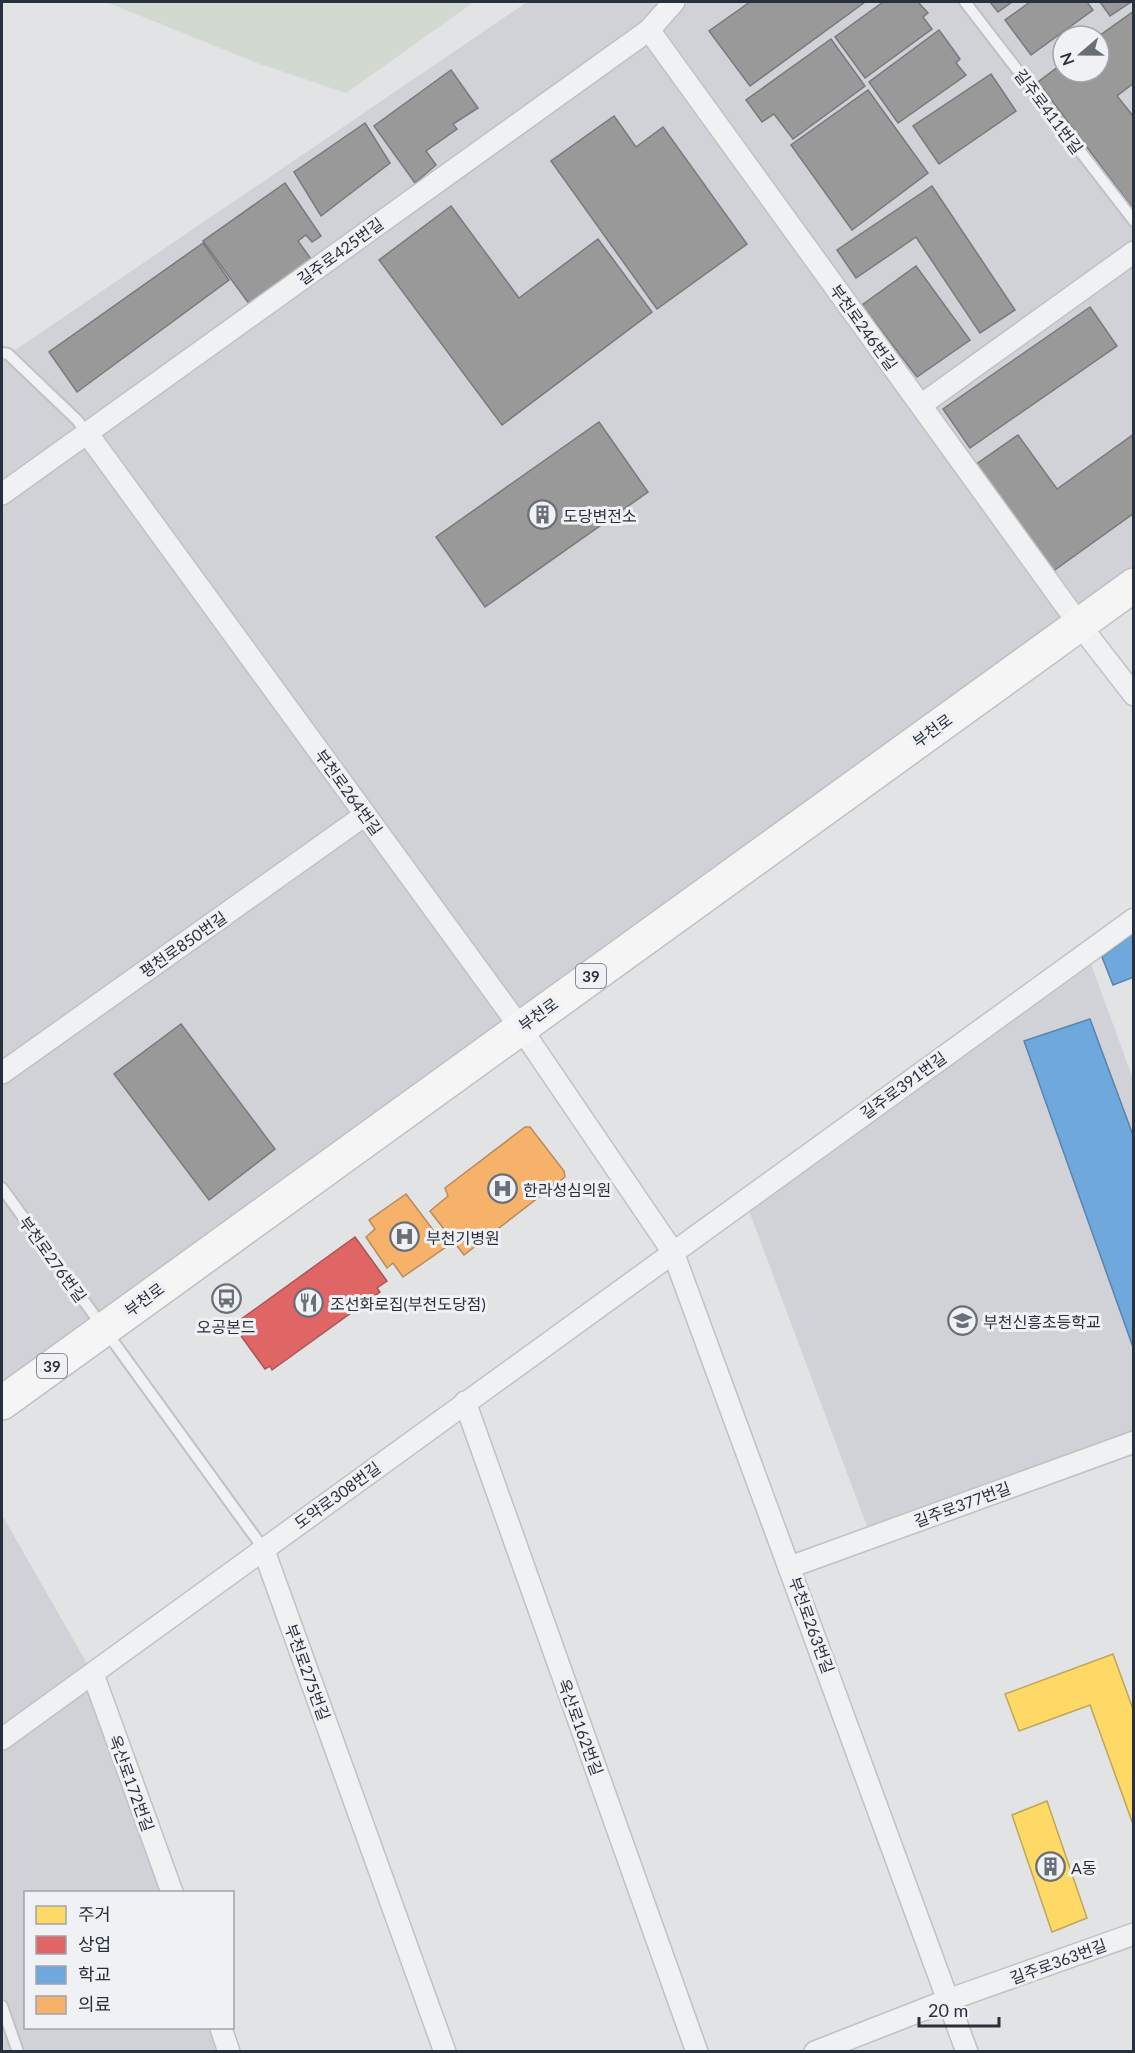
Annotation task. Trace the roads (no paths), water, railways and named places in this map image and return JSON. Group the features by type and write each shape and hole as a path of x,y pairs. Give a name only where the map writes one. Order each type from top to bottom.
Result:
{"main road":[{"name":"부천로","path":"2,1403 1134,585"}],"street":[{"name":"길주로425번길","path":"2,494 649,30 674,2"},
{"name":"부천로246번길","path":"649,30 1079,624 1134,695"},
{"path":"921,405 1134,252"},
{"name":"부천로264번길","path":"87,433 520,1027 673,1252"},
{"name":"평천로850번길","path":"2,1073 365,815"},
{"name":"길주로391번길","path":"673,1252 1134,919"},
{"name":"도약로308번길","path":"2,1738 673,1252"},
{"name":"부천로263번길","path":"673,1252 967,2052"},
{"name":"옥산로162번길","path":"465,1402 697,2052"},
{"name":"길주로377번길","path":"790,1567 1134,1442"},
{"name":"부천로275번길","path":"263,1548 446,2052"},
{"name":"옥산로172번길","path":"93,1674 171,1891"},
{"name":"길주로363번길","path":"814,2052 948,2000 1134,1934"},
{"path":"221,2029 229,2052"}],"lane":[{"name":"길주로411번길","path":"965,2 1134,221"},
{"name":"부천로264번길","path":"2,353 8,354 77,420 87,433"},
{"name":"부천로276번길","path":"2,1188 104,1329"},
{"name":"부천로275번길","path":"104,1329 263,1548"},
{"path":"2,2006 18,2052"}],"place":[{"name":"도당변전소","path":"542,515"},
{"name":"한라성심의원","path":"502,1189"},
{"name":"부천기병원","path":"405,1237"},
{"name":"오공본드","path":"226,1298"},
{"name":"조선화로집(부천도당점)","path":"309,1303"},
{"name":"부천신흥초등학교","path":"962,1321"},
{"name":"A동","path":"1050,1867"}]}
